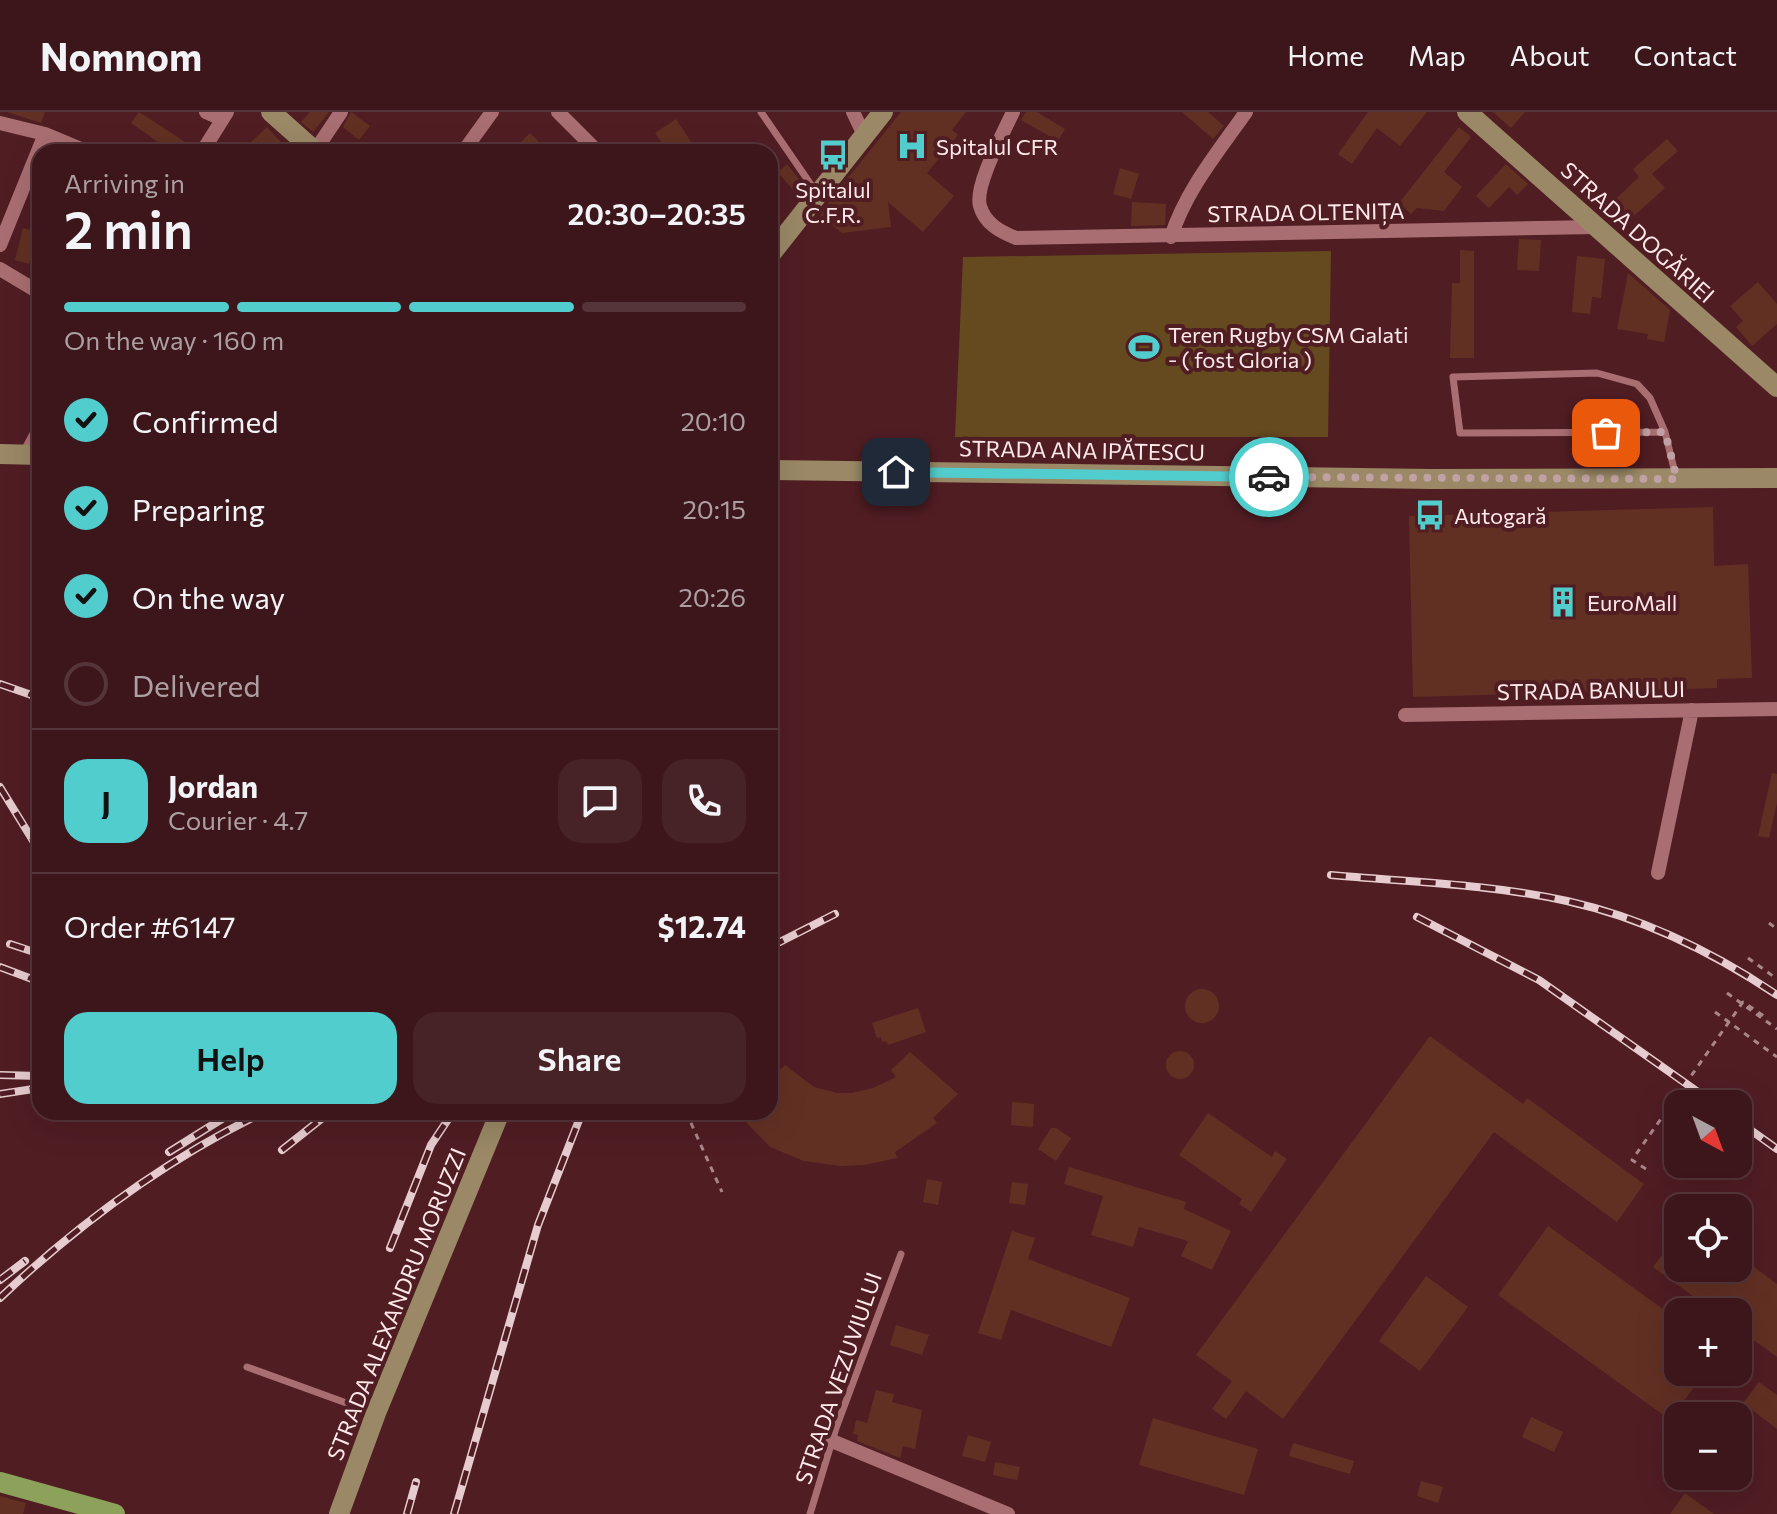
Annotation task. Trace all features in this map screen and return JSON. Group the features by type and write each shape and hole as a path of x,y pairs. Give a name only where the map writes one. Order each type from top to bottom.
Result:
{"main road":[{"path":"0,1482 115,1514"}],"street":[{"path":"206,112 225,116 207,144"},
{"path":"271,112 307,144"},
{"path":"321,144 341,112"},
{"path":"469,144 492,112"},
{"path":"558,112 590,144"},
{"path":"853,112 864,135"},
{"path":"778,245 883,112"},
{"name":"STRADA OLTENIȚA","path":"1013,112 982,186 979,205 989,222 1016,238 1596,227"},
{"path":"1171,237 1178,214 1192,190 1246,112"},
{"name":"STRADA DOGĂRIEI","path":"1467,112 1777,387"},
{"path":"0,123 45,134 69,144"},
{"path":"41,144 45,134"},
{"path":"0,245 32,166"},
{"path":"0,269 32,288"},
{"path":"0,454 32,455"},
{"name":"STRADA ANA IPĂTESCU","path":"778,470 1777,478"},
{"name":"STRADA BANULUI","path":"1405,715 1777,709"},
{"path":"1658,873 1692,710"},
{"name":"STRADA ALEXANDRU MORUZZI","path":"339,1514 376,1413 497,1120"},
{"path":"832,1441 1008,1514"}],"lane":[{"path":"761,112 817,194"},
{"path":"1665,432 1460,433 1453,377 1597,373 1637,384 1650,398 1665,432 1677,479"},
{"name":"STRADA VEZUVIULUI","path":"810,1514 832,1441 901,1254"},
{"path":"247,1367 376,1413"}],"path":[{"path":"1769,923 1777,929"},
{"path":"1748,958 1777,979"},
{"path":"1727,993 1777,1029"},
{"path":"1646,1169 1632,1160 1743,1002 1767,1018"},
{"path":"1715,1012 1777,1057"},
{"path":"690,1120 722,1192"}],"shaded area":[{"name":"Teren Rugby CSM Galati - ( fost Gloria )","path":"1331,251 1328,437 955,437 963,257"}],"building":[{"path":"7,112 45,112 41,123"},
{"path":"139,112 188,144 157,144 158,142 131,123"},
{"path":"310,112 329,112 313,132 301,122"},
{"path":"351,112 370,126 359,140 343,127"},
{"path":"901,112 966,112 952,130 958,135 927,173 954,196 923,232 888,202 891,227 842,233 819,214"},
{"path":"1026,112 1037,112 1065,129 1058,141 1021,120"},
{"path":"1182,112 1208,112 1224,126 1213,139"},
{"path":"1368,112 1427,112 1400,146 1377,128 1352,164 1338,154"},
{"path":"1493,112 1525,112 1511,128"},
{"path":"676,119 693,144 663,144 655,133"},
{"path":"267,127 283,144 253,144 251,142"},
{"path":"1459,127 1471,137 1444,172 1462,187 1444,211 1417,208 1411,214 1399,203"},
{"path":"530,133 541,144 519,144"},
{"path":"1667,139 1678,151 1652,174 1665,188 1626,223 1609,205 1639,177 1633,169"},
{"path":"787,164 805,187 796,194 778,172"},
{"path":"1506,164 1528,184 1517,195 1509,187 1489,208 1476,196"},
{"path":"1120,168 1139,174 1131,199 1113,194"},
{"path":"1132,202 1166,204 1165,225 1131,226"},
{"path":"23,228 32,230 29,264 15,260"},
{"path":"1519,239 1541,240 1539,271 1517,270"},
{"path":"1460,250 1474,251 1474,358 1450,358 1452,283 1460,283"},
{"path":"1577,256 1605,259 1601,298 1592,297 1590,314 1572,312"},
{"path":"1628,273 1670,310 1664,342 1647,339 1648,334 1617,329"},
{"path":"1758,282 1777,304 1777,324 1752,346 1736,327 1743,321 1730,306"},
{"name":"EuroMall","path":"1713,507 1714,566 1748,564 1752,678 1717,679 1717,688 1413,697 1409,516"},
{"path":"1772,773 1777,774 1777,803 1769,838 1758,836"},
{"path":"1202,989 1214,994 1219,1006 1214,1018 1202,1023 1190,1018 1185,1006 1190,994"},
{"path":"918,1008 926,1032 888,1045 886,1041 882,1042 881,1037 877,1038 872,1023"},
{"path":"1430,1036 1523,1104 1527,1098 1644,1184 1617,1222 1494,1132 1283,1419 1246,1391 1226,1419 1212,1409 1232,1381 1196,1355"},
{"path":"1180,1051 1190,1055 1194,1065 1190,1075 1180,1079 1170,1075 1166,1065 1170,1055"},
{"path":"910,1052 958,1094 933,1118 937,1123 895,1152 897,1158 841,1166 804,1161 770,1147 744,1120 778,1120 778,1072 785,1065 814,1087 837,1093 873,1088 896,1077 891,1070"},
{"path":"1012,1102 1034,1104 1033,1127 1011,1125"},
{"path":"1208,1113 1272,1157 1275,1151 1287,1159 1251,1212 1239,1204 1242,1199 1179,1155"},
{"path":"1051,1128 1071,1138 1056,1161 1038,1149"},
{"path":"1069,1167 1186,1202 1184,1209 1231,1231 1212,1270 1181,1256 1188,1241 1139,1227 1133,1247 1091,1235 1103,1196 1064,1184"},
{"path":"927,1179 942,1182 938,1205 923,1202"},
{"path":"1012,1182 1028,1184 1025,1205 1009,1203"},
{"path":"1548,1226 1664,1310 1664,1386 1695,1386 1683,1402 1664,1402 1664,1416 1498,1295"},
{"path":"1012,1231 1035,1238 1028,1259 1130,1298 1111,1347 1011,1310 1001,1340 978,1333"},
{"path":"1664,1252 1664,1275 1653,1267"},
{"path":"1752,1265 1777,1284 1777,1357 1752,1339 1752,1298 1696,1298 1674,1282 1752,1282"},
{"path":"1426,1276 1468,1307 1420,1371 1379,1341"},
{"path":"896,1325 929,1335 922,1355 890,1345"},
{"path":"1759,1382 1777,1395 1777,1429 1752,1410 1752,1402 1744,1402"},
{"path":"876,1390 894,1394 892,1402 922,1410 915,1449 903,1446 900,1458 857,1441 858,1435 853,1434 856,1420 867,1423"},
{"path":"1531,1417 1563,1432 1554,1452 1522,1437"},
{"path":"1153,1418 1258,1449 1244,1495 1139,1465"},
{"path":"968,1435 991,1442 985,1462 962,1456"},
{"path":"1293,1443 1354,1461 1350,1474 1289,1456"},
{"path":"995,1462 1020,1467 1017,1480 993,1475"},
{"path":"1421,1481 1443,1487 1438,1503 1417,1496"},
{"path":"1685,1493 1714,1514 1670,1514"},
{"path":"0,1496 26,1503 23,1514 0,1514"}],"railway":[{"path":"0,684 32,695"},
{"path":"0,787 32,839"},
{"path":"1331,875 1509,891 1595,908 1676,938 1777,995"},
{"path":"778,943 835,914"},
{"path":"1417,917 1539,980 1695,1090"},
{"path":"10,944 32,951"},
{"path":"0,967 32,979"},
{"path":"0,1075 32,1076"},
{"path":"0,1094 32,1089"},
{"path":"169,1152 220,1120"},
{"path":"0,1298 61,1244 125,1195 193,1150 248,1120"},
{"path":"282,1150 320,1120"},
{"path":"390,1248 431,1145 448,1120"},
{"path":"454,1514 538,1225 579,1120"},
{"path":"1752,1131 1777,1149"},
{"path":"0,1280 25,1261"},
{"path":"407,1514 416,1482"}],"way so far":[{"path":"1269,477 1677,479 1665,432 1606,433"}],"place":[{"name":"Spitalul CFR","path":"912,146"},
{"name":"Spitalul C.F.R.","path":"833,155"},
{"name":"Teren Rugby CSM Galati - ( fost Gloria )","path":"1144,347"},
{"name":"Autogară","path":"1430,515"},
{"name":"EuroMall","path":"1563,602"}],"route":[{"path":"896,472 1269,477"}]}
